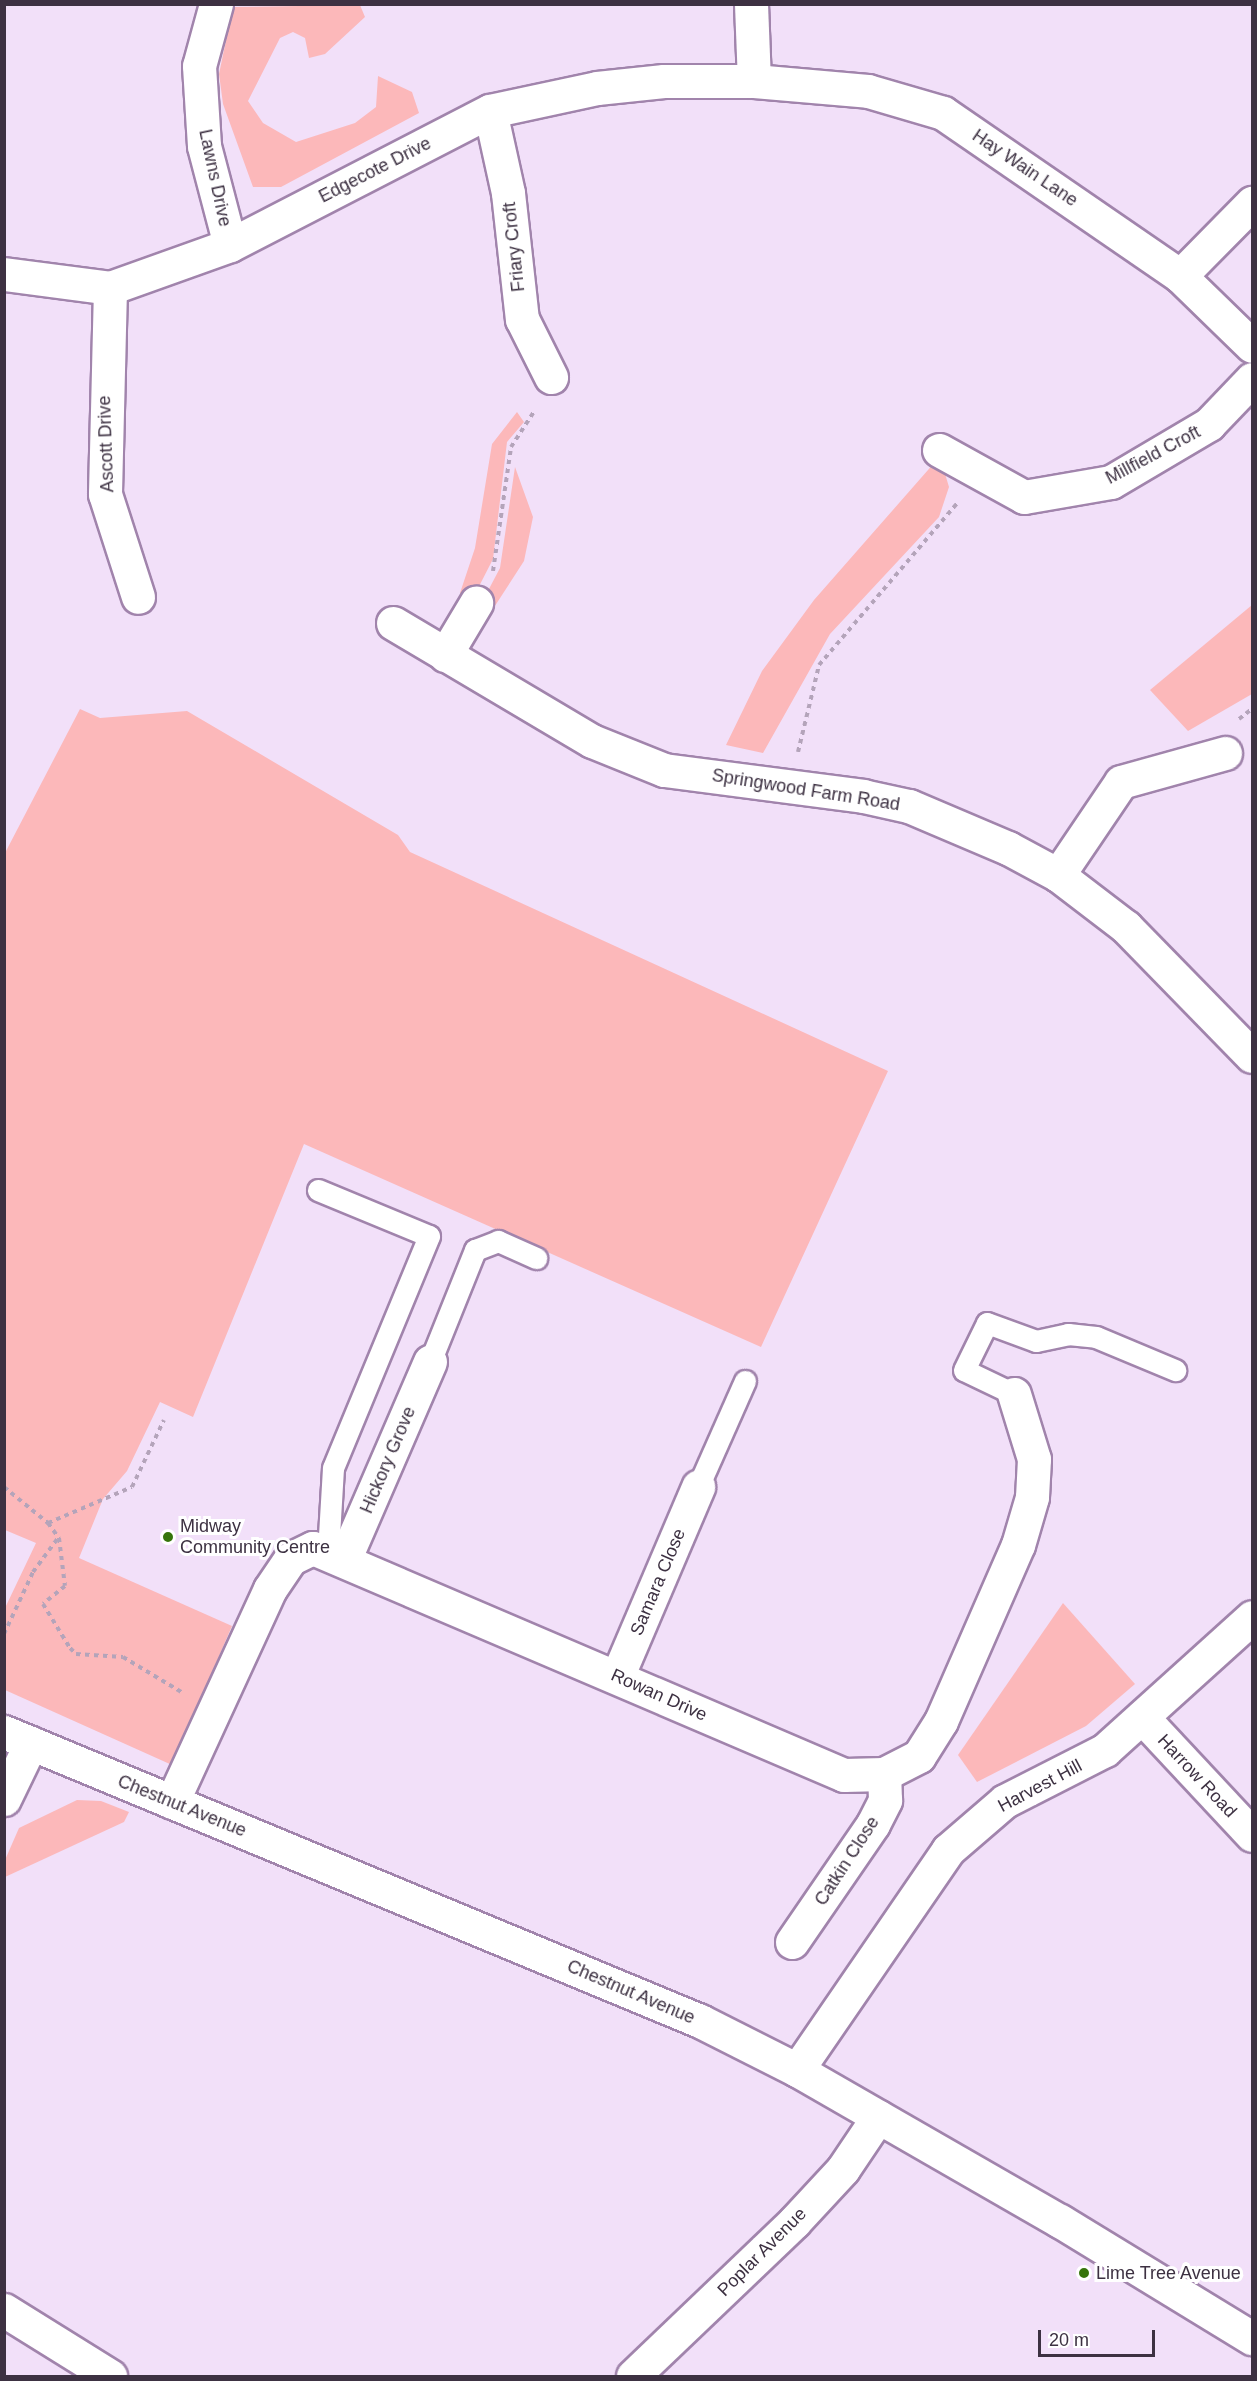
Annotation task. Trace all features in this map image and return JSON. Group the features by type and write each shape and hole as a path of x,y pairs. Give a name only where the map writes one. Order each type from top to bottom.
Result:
{"street":[{"name":"Lawns Drive","path":"216,4 199,66 204,146 230,245"},
{"path":"751,4 754,81"},
{"name":"Edgecote Drive","path":"4,274 110,288 230,245 490,111 597,88 754,81"},
{"name":"Hay Wain Lane","path":"754,81 868,91 943,113 1180,276 1252,346"},
{"name":"Friary Croft","path":"490,111 508,193 522,319 551,377"},
{"path":"1180,276 1252,203"},
{"name":"Ascott Drive","path":"110,288 105,494 138,597"},
{"name":"Millfield Croft","path":"939,450 1024,497 1111,482 1209,424 1252,379"},
{"path":"445,655 476,603"},
{"name":"Springwood Farm Road","path":"393,623 592,741 664,770 792,784 909,806 1058,875 1126,927 1252,1056"},
{"path":"1058,875 1121,782 1225,753"},
{"name":"Hickory Grove","path":"337,1555 430,1362"},
{"name":"Rowan Drive","path":"172,1802 270,1589 290,1559 313,1548 337,1555 843,1775 884,1774 919,1756 941,1721 1018,1545 1032,1497 1034,1459 1014,1394"},
{"name":"Samara Close","path":"617,1677 698,1487"},
{"name":"Harvest Hill","path":"797,2070 948,1850 1005,1801 1064,1775 1142,1717 1252,1617"},
{"name":"Harrow Road","path":"1142,1717 1252,1835"},
{"name":"Chestnut Avenue","path":"4,1799 18,1738 612,1984 797,2070 1252,2338"},
{"name":"Catkin Close","path":"792,1942 873,1824 885,1800 884,1774"},
{"name":"Poplar Avenue","path":"633,2376 794,2222 843,2169 878,2117"},
{"path":"4,2310 110,2376"}],"lane":[{"path":"318,1190 429,1236 333,1468 337,1555"},
{"path":"430,1362 475,1250 498,1241 536,1258"},
{"path":"1014,1394 964,1370 987,1323 1036,1341 1068,1334 1095,1337 1175,1370"},
{"path":"698,1487 745,1381"}],"path":[{"path":"476,603 501,544 512,447 551,377"},
{"path":"792,784 819,665 982,474"},
{"path":"48,1523 132,1487 164,1420"},
{"path":"4,1487 48,1523 59,1538 65,1586 43,1604 70,1648 76,1654 123,1657 160,1683 216,1708"},
{"path":"4,1634 33,1572 59,1538"}],"shaded area":[{"path":"360,5 365,17 325,54 309,58 305,38 293,32 280,38 248,101 263,123 296,142 355,123 376,107 378,76 412,92 419,113 281,187 253,187 223,104 219,74 233,7"},
{"path":"517,412 524,422 507,442 493,559 471,602 460,593 475,548 492,444"},
{"path":"935,462 943,467 949,487 939,517 830,634 763,753 726,745 762,671 814,600"},
{"path":"515,467 533,517 524,561 491,612 480,606 500,568"},
{"path":"1252,605 1252,694 1188,731 1150,690"},
{"path":"80,709 100,718 187,711 398,835 410,852 888,1071 761,1347 304,1144 193,1417 160,1402 127,1471 103,1499 79,1558 232,1626 172,1765 5,1690 5,1608 36,1543 5,1530 5,853"},
{"path":"1063,1603 1135,1684 1086,1726 977,1782 958,1755"},
{"path":"77,1800 101,1801 129,1812 124,1822 5,1877 5,1860 19,1828"}],"place":[{"name":"Midway Community Centre","path":"168,1537"},
{"name":"Lime Tree Avenue","path":"1084,2273"}]}
